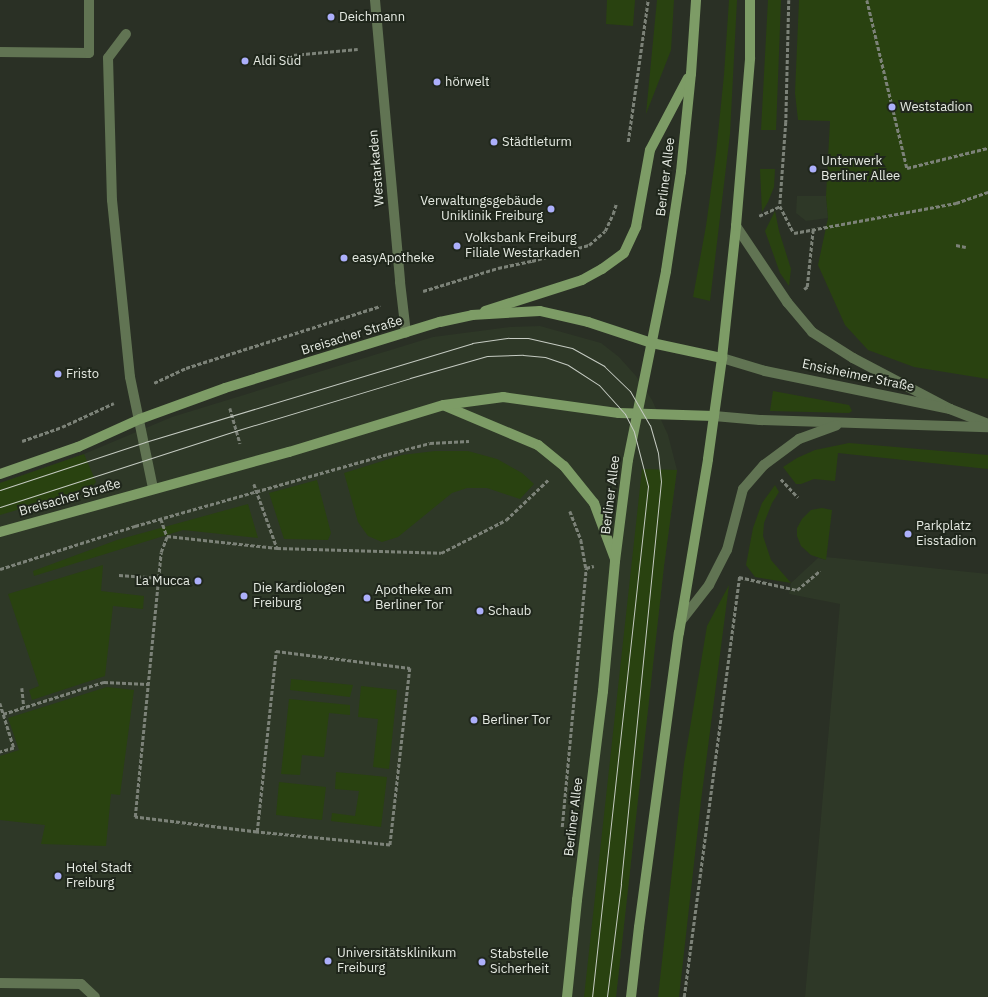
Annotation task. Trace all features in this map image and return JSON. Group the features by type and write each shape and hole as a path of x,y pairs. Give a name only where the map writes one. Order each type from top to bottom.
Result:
{"main road":[{"name":"Berliner Allee","path":"567,997 577,900 603,692 615,561 628,460 666,271 675,210 691,74 696,0"},
{"path":"631,997 640,919 681,621 722,358 736,226 750,58 750,0"},
{"path":"472,315 582,280 602,269 624,252 636,227 650,150 691,74"},
{"name":"Breisacher Straße","path":"0,474 78,447 140,419 225,388 440,322 472,315 540,311 588,322 652,343 722,358"},
{"name":"Breisacher Straße","path":"0,532 153,488 247,463 444,405 503,398 637,414"},
{"path":"444,405 538,445 564,466 594,503 615,561"},
{"path":"637,414 714,416"}],"street":[{"path":"0,52 89,53 89,0"},
{"name":"Westarkaden","path":"375,0 406,333"},
{"path":"126,34 108,58 112,200 130,377 140,419 153,488"},
{"path":"736,226 787,302 812,332 853,358 950,409"},
{"name":"Ensisheimer Straße","path":"722,358 765,371 950,409 988,424"},
{"path":"714,416 760,420 988,427"},
{"path":"681,621 709,585 727,550 743,489 764,465 799,439 840,423"},
{"path":"0,983 81,984 95,997"}],"path":[{"path":"627,149 648,0"},
{"path":"790,0 786,122 780,206 794,233 956,203 988,192"},
{"path":"867,0 907,168 988,148"},
{"path":"282,56 379,47"},
{"path":"21,441 62,427 186,368 498,268 539,259 589,244 604,231 613,214 617,200"},
{"path":"787,302 807,287 813,229"},
{"path":"956,245 966,247"},
{"path":"225,388 235,431 247,463"},
{"path":"0,569 161,519 257,493 388,454 430,443 468,441 475,443"},
{"path":"167,536 276,548 441,553 506,520 564,466"},
{"path":"777,475 798,497"},
{"path":"542,476 548,481"},
{"path":"257,493 276,548"},
{"path":"561,834 586,568 581,540 571,513 567,507"},
{"path":"161,519 167,536 161,552 158,578 135,817 257,832 390,845 410,668 276,651 257,832"},
{"path":"586,568 615,561"},
{"path":"684,997 739,577 797,590 820,571"},
{"path":"119,575 158,578"},
{"path":"4,714 104,682 148,684"},
{"path":"22,688 24,708"},
{"path":"0,703 14,748 0,752"}],"shaded area":[{"path":"797,196 826,196 828,218 806,221 796,213"},
{"path":"540,326 601,343 619,357 636,376 652,400 668,435 677,470 664,566 616,997 0,997 0,483 84,454 172,417 433,337 510,327"},
{"path":"826,557 988,574 988,997 805,997 840,604 789,594 791,583 818,558 826,560"}],"green space":[{"path":"607,0 635,0 633,26 606,24"},
{"path":"657,0 674,0 671,50 646,114"},
{"path":"729,0 737,0 730,134 710,301 693,297 706,226 716,153 724,75"},
{"path":"768,0 781,0 776,130 761,130"},
{"path":"799,0 988,0 988,379 914,367 868,350 845,325 818,265 828,218 826,196 830,121 798,120 795,93"},
{"path":"760,169 775,169 774,187 762,212"},
{"path":"775,211 779,231 791,269 789,286 780,273 765,231"},
{"path":"773,391 849,405 852,411 849,413 770,411"},
{"path":"849,443 988,455 988,469 838,453 835,481 814,479 801,484 796,484 783,467 797,458 815,450"},
{"path":"435,451 468,451 497,459 522,473 534,484 520,499 487,488 467,488 452,493 398,537 382,542 368,536 358,522 344,473 402,455"},
{"path":"84,454 96,482 91,488 0,515 0,483"},
{"path":"642,469 677,470 664,566 616,997 584,997"},
{"path":"317,480 331,533 328,540 284,539 269,493"},
{"path":"775,485 779,492 772,503 764,523 763,536 771,560 791,583 755,577 746,565 753,528 762,503"},
{"path":"248,504 258,538 183,530 34,576 33,571 117,540"},
{"path":"822,508 832,510 826,560 811,555 801,546 797,536 797,528 802,519 811,510"},
{"path":"103,565 101,591 144,596 143,609 113,606 105,676 32,700 29,690 39,686 8,594"},
{"path":"729,585 701,801 679,997 658,997 684,764 707,626"},
{"path":"291,679 353,685 350,697 290,690"},
{"path":"361,686 397,690 389,769 373,767 378,719 358,717"},
{"path":"107,687 134,690 120,795 111,794 106,846 41,844 45,825 0,820 0,756 19,750 8,718"},
{"path":"289,699 350,705 350,715 329,713 324,757 302,755 300,775 281,774"},
{"path":"336,772 387,777 381,827 331,821 332,813 355,816 359,791 335,789"},
{"path":"279,782 326,787 322,820 276,815"}],"tram line":[{"path":"0,490 145,442 472,343 509,338 528,338 572,348 604,366 630,391 650,425 658,453 661,481 621,884 607,997"},
{"path":"0,507 235,431 487,356 523,355 545,357 568,365 599,385 625,414 634,432 648,486 592,997"}],"place":[{"name":"Deichmann","path":"331,17"},
{"name":"Aldi Süd","path":"245,61"},
{"name":"hörwelt","path":"437,82"},
{"name":"Weststadion","path":"892,107"},
{"name":"Städtleturm","path":"494,142"},
{"name":"Unterwerk Berliner Allee","path":"813,169"},
{"name":"Verwaltungsgebäude Uniklinik Freiburg","path":"551,209"},
{"name":"Volksbank Freiburg Filiale Westarkaden","path":"457,246"},
{"name":"easyApotheke","path":"344,258"},
{"name":"Fristo","path":"58,374"},
{"name":"Parkplatz Eisstadion","path":"908,534"},
{"name":"La Mucca","path":"198,581"},
{"name":"Die Kardiologen Freiburg","path":"244,596"},
{"name":"Apotheke am Berliner Tor","path":"367,598"},
{"name":"Schaub","path":"480,611"},
{"name":"Berliner Tor","path":"474,720"},
{"name":"Hotel Stadt Freiburg","path":"58,876"},
{"name":"Universitätsklinikum Freiburg","path":"328,961"},
{"name":"Stabstelle Sicherheit","path":"482,962"}]}
